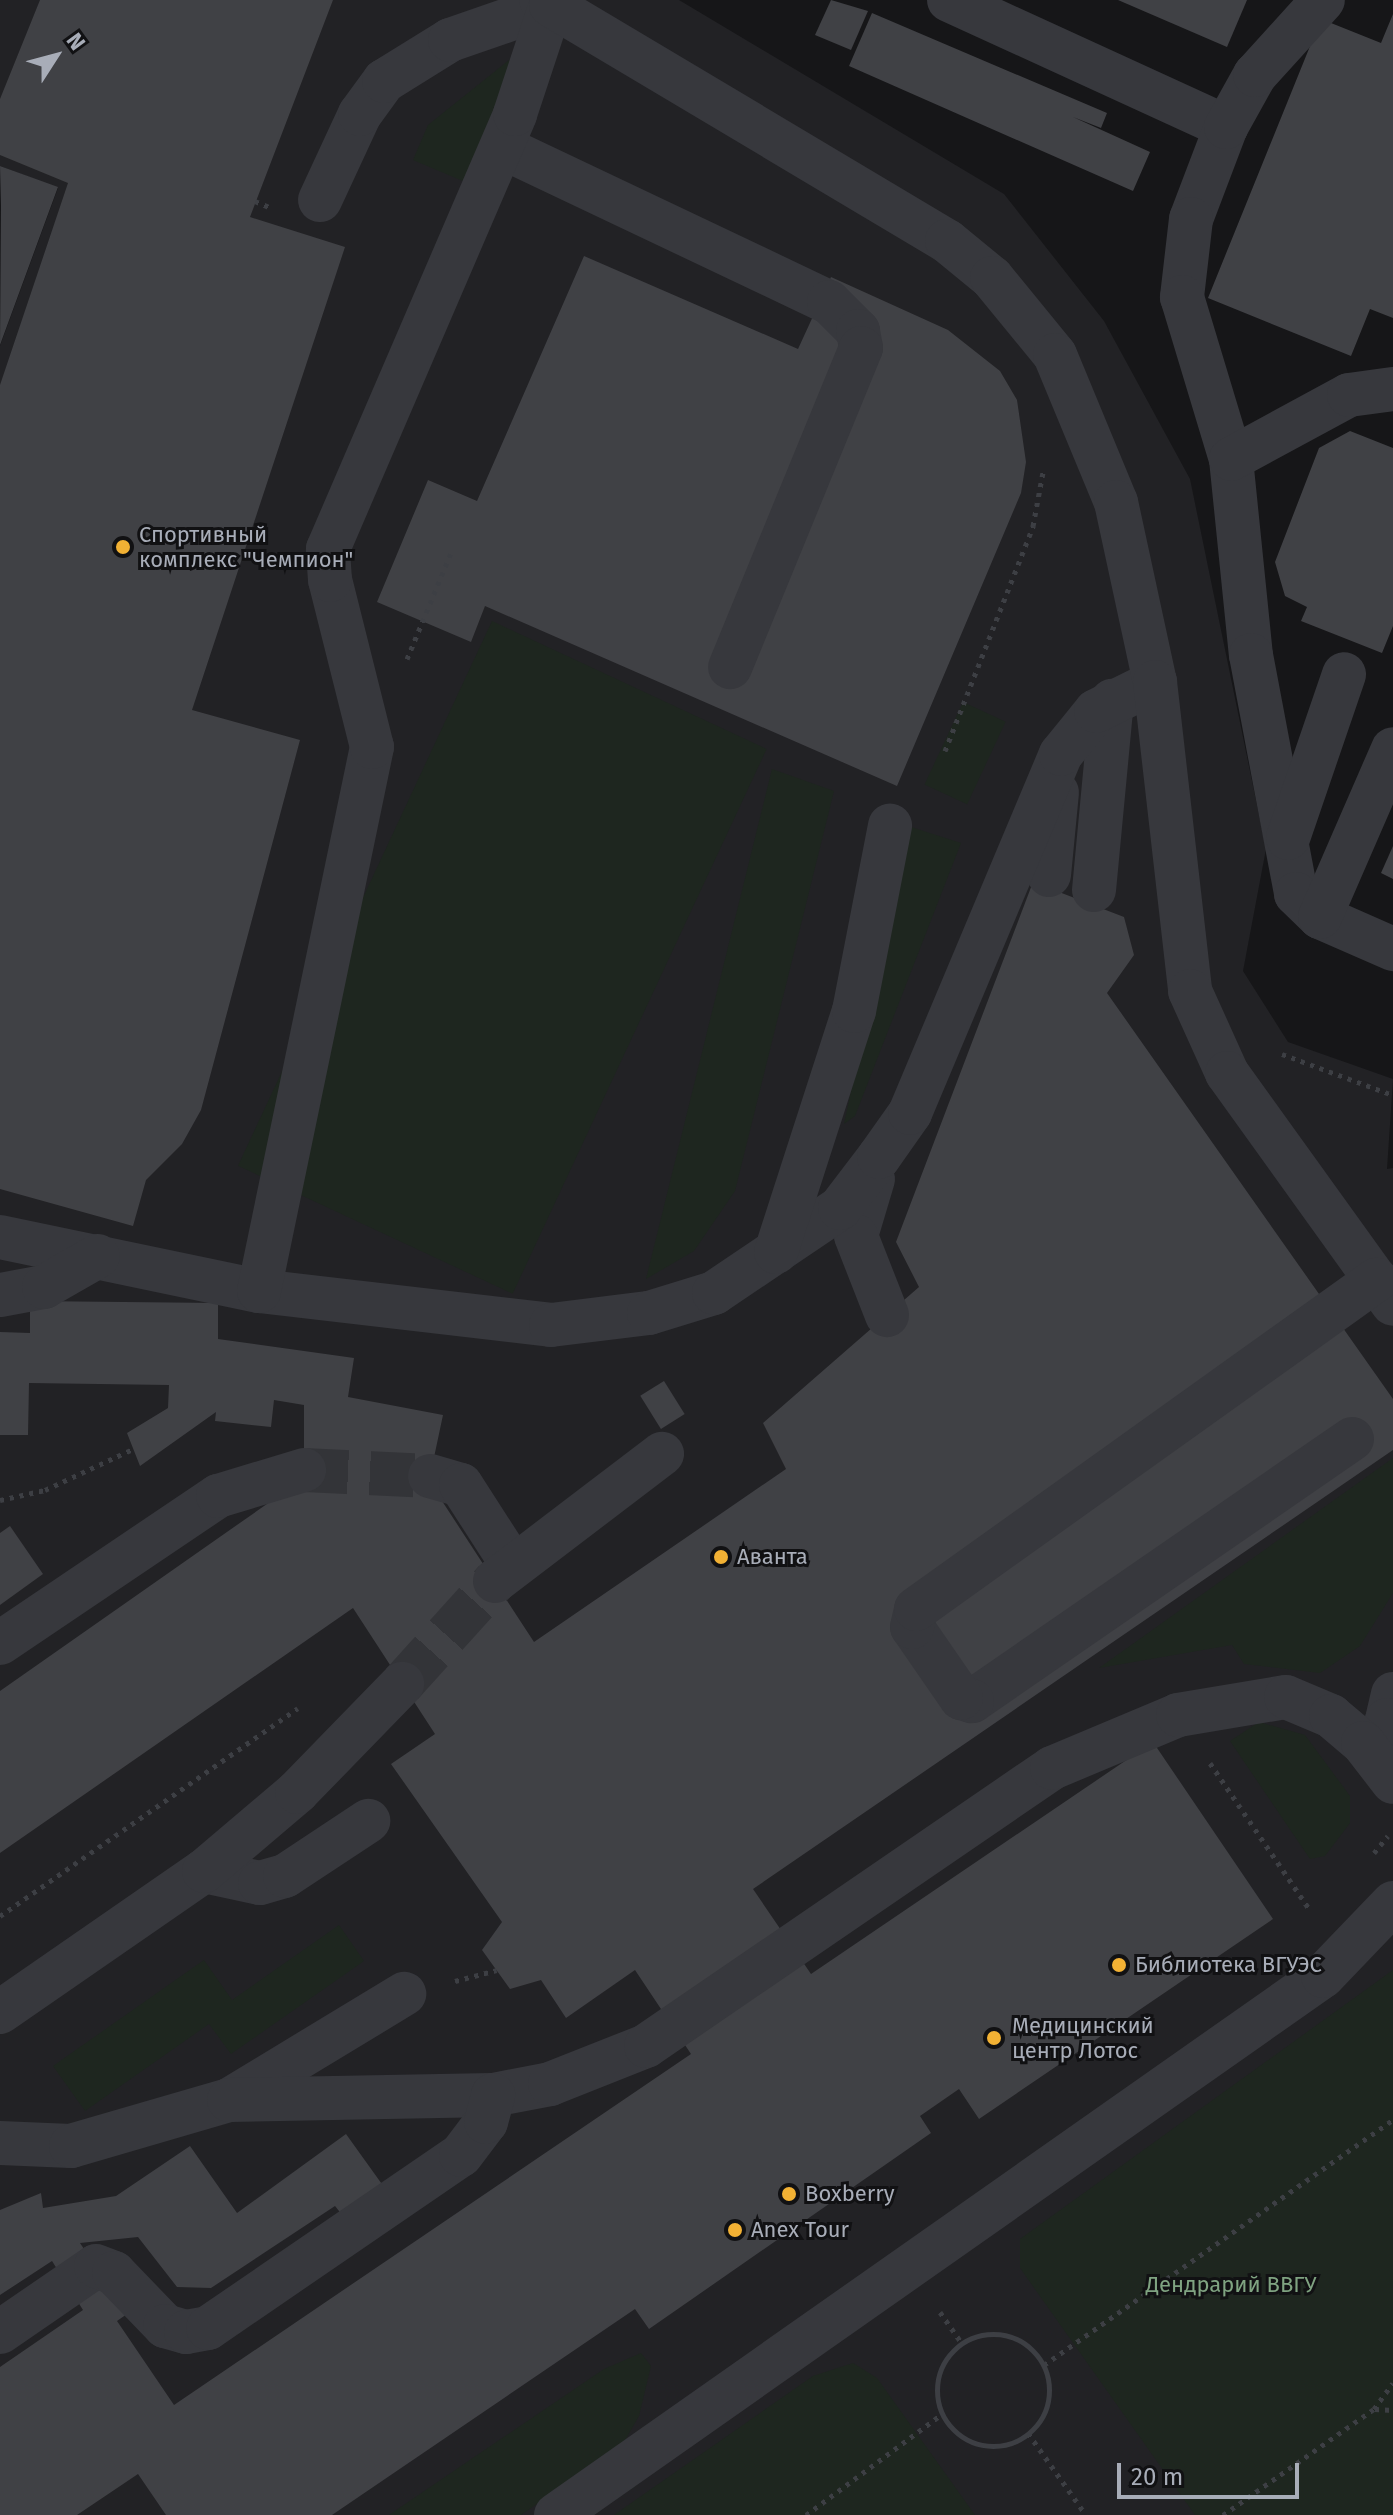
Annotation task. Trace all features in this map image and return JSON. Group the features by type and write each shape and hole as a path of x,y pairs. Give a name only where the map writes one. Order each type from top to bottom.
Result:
{"lane":[{"path":"949,0 1226,127"},
{"path":"1323,0 1255,75 1226,127 1191,219 1182,297 1231,459 1251,655 1296,894 1320,917 1393,949"},
{"path":"259,1291 372,747 330,580 328,549 502,147 546,2"},
{"path":"320,200 360,114 384,81 450,40 546,2"},
{"path":"546,2 947,241 992,278 1069,378 1116,502 1155,682 1190,991 1227,1073 1385,1292 916,1609 912,1627 961,1698 972,1701 1352,1439"},
{"path":"502,147 829,302 858,331 861,348 730,667"},
{"path":"1231,459 1349,395 1393,389"},
{"path":"1287,840 1344,674"},
{"path":"3,1242 98,1256 259,1291 551,1325 649,1313 714,1293 840,1208 879,1157 910,1113 1061,754 1112,701 1155,682"},
{"path":"1094,890 1112,701"},
{"path":"1320,917 1393,749"},
{"path":"1049,875 1061,754"},
{"path":"776,1252 854,1011 890,825"},
{"path":"879,1157 856,1236 887,1315"},
{"path":"0,1295 44,1287 98,1256"},
{"path":"430,1476 461,1485 504,1573 662,1454"},
{"path":"0,1643 218,1496 304,1470"},
{"path":"0,2012 204,1871 297,1792 402,1684"},
{"path":"1393,1694 1387,1720 1393,1740"},
{"path":"229,2100 493,2095 550,2084 646,2046 1052,1768 1160,1721 1245,1699 1286,1697 1331,1716 1363,1743 1393,1782"},
{"path":"204,1871 260,1883 285,1876 368,1821"},
{"path":"556,2515 1344,1960 1393,1903"},
{"path":"0,2143 71,2146 229,2100 404,1994"},
{"path":"0,2332 96,2266 114,2273 165,2326 186,2332 208,2328 461,2155 486,2122 493,2095"}],"path":[{"path":"424,622 451,553"},
{"path":"1270,1049 1393,1095"},
{"path":"0,1500 45,1490 133,1449"},
{"path":"0,1916 310,1700"},
{"path":"1217,1774 1344,1960"},
{"path":"1044,2365 1393,2120"},
{"path":"977,2336 1015,2339 1044,2365 1045,2412 1028,2433 1010,2443 978,2444 951,2428 942,2414 937,2398 942,2367 977,2336"},
{"path":"1223,2515 1374,2409 1393,2383"},
{"path":"1374,2409 1393,2410"},
{"path":"806,2515 942,2414"},
{"path":"1028,2433 1086,2515"}],"shaded area":[{"path":"0,0 679,0 1004,194 1104,321 1190,479 1266,849 1243,971 1288,1042 1393,1079 1387,1169 1393,1168 1393,2515 0,2515 0,346 58,188 0,166"}],"green space":[{"path":"524,48 470,184 413,160 428,125"},
{"path":"492,621 767,749 513,1294 238,1166"},
{"path":"963,702 1006,722 967,804 925,784"},
{"path":"772,769 834,791 735,1191 694,1251 646,1279"},
{"path":"908,826 961,843 855,1116 844,1124"},
{"path":"1393,1458 1393,1593 1360,1646 1320,1673 1244,1664 1232,1645 1099,1668"},
{"path":"1259,1722 1305,1735 1350,1796 1350,1823 1325,1856 1310,1859 1230,1741"},
{"path":"339,1925 364,1961 231,2054 209,2024 85,2111 53,2066 204,1960 232,2000"},
{"name":"Дендрарий ВВГУ","path":"1393,1970 1393,2515 1195,2515 1020,2268 1020,2239"},
{"path":"641,2353 651,2366 639,2416 623,2444 521,2515 389,2515 604,2369"},
{"path":"853,2363 877,2378 975,2515 614,2515 813,2376"}],"building":[{"name":"Спортивный комплекс \"Чемпион\"","path":"40,0 333,0 250,217 345,247 192,710 300,740 201,1110 182,1144 146,1180 133,1226 0,1189 0,385 68,183 0,155 0,99"},
{"path":"831,0 868,11 851,50 815,35"},
{"path":"1118,0 1247,0 1227,47"},
{"path":"872,13 1107,113 1101,128 1073,117 1150,152 1133,191 849,66"},
{"path":"1393,14 1393,318 1370,309 1351,356 1208,298 1321,19 1381,43"},
{"path":"0,166 58,187 0,345 1,206"},
{"path":"584,256 798,349 831,277 948,330 1000,371 1017,400 1026,462 1021,493 897,786 485,606 471,642 377,602 428,480 477,501"},
{"path":"1350,431 1393,448 1393,626 1382,653 1301,621 1307,607 1285,596 1275,562 1319,448"},
{"path":"1393,846 1393,879 1381,873"},
{"path":"1033,882 1124,917 1134,955 1107,993 1393,1399 1393,1450 753,1889 811,1974 1153,1742 1273,1919 979,2119 959,2089 920,2116 931,2133 649,2329 635,2309 332,2515 166,2515 138,2474 77,2515 0,2515 0,2367 83,2310 52,2261 0,2295 0,2210 41,2193 43,2208 116,2196 190,2146 237,2213 346,2134 384,2187 343,2216 335,2206 211,2288 177,2287 138,2237 80,2243 127,2314 117,2321 174,2405 691,2054 635,1970 566,2018 541,1980 510,1989 482,1950 502,1922 391,1764 435,1734 353,1608 0,1853 0,1691 304,1478 304,1405 274,1400 271,1427 215,1421 216,1412 140,1466 127,1433 168,1408 169,1385 29,1383 28,1435 0,1435 0,1332 30,1333 30,1301 218,1303 218,1339 354,1358 348,1397 443,1415 429,1481 534,1642 786,1469 763,1423 919,1287 896,1242"},
{"path":"664,1381 685,1414 661,1429 640,1396"},
{"path":"10,1526 43,1574 0,1605 0,1533"}],"tunnel":[{"path":"304,1470 430,1476"},
{"path":"402,1684 495,1581"}],"place":[{"name":"Спортивный комплекс \"Чемпион\"","path":"123,547"},
{"name":"Аванта","path":"721,1557"},
{"name":"Библиотека ВГУЭС","path":"1119,1965"},
{"name":"Медицинский центр Лотос","path":"994,2038"},
{"name":"Boxberry","path":"789,2194"},
{"name":"Anex Tour","path":"735,2230"}]}
